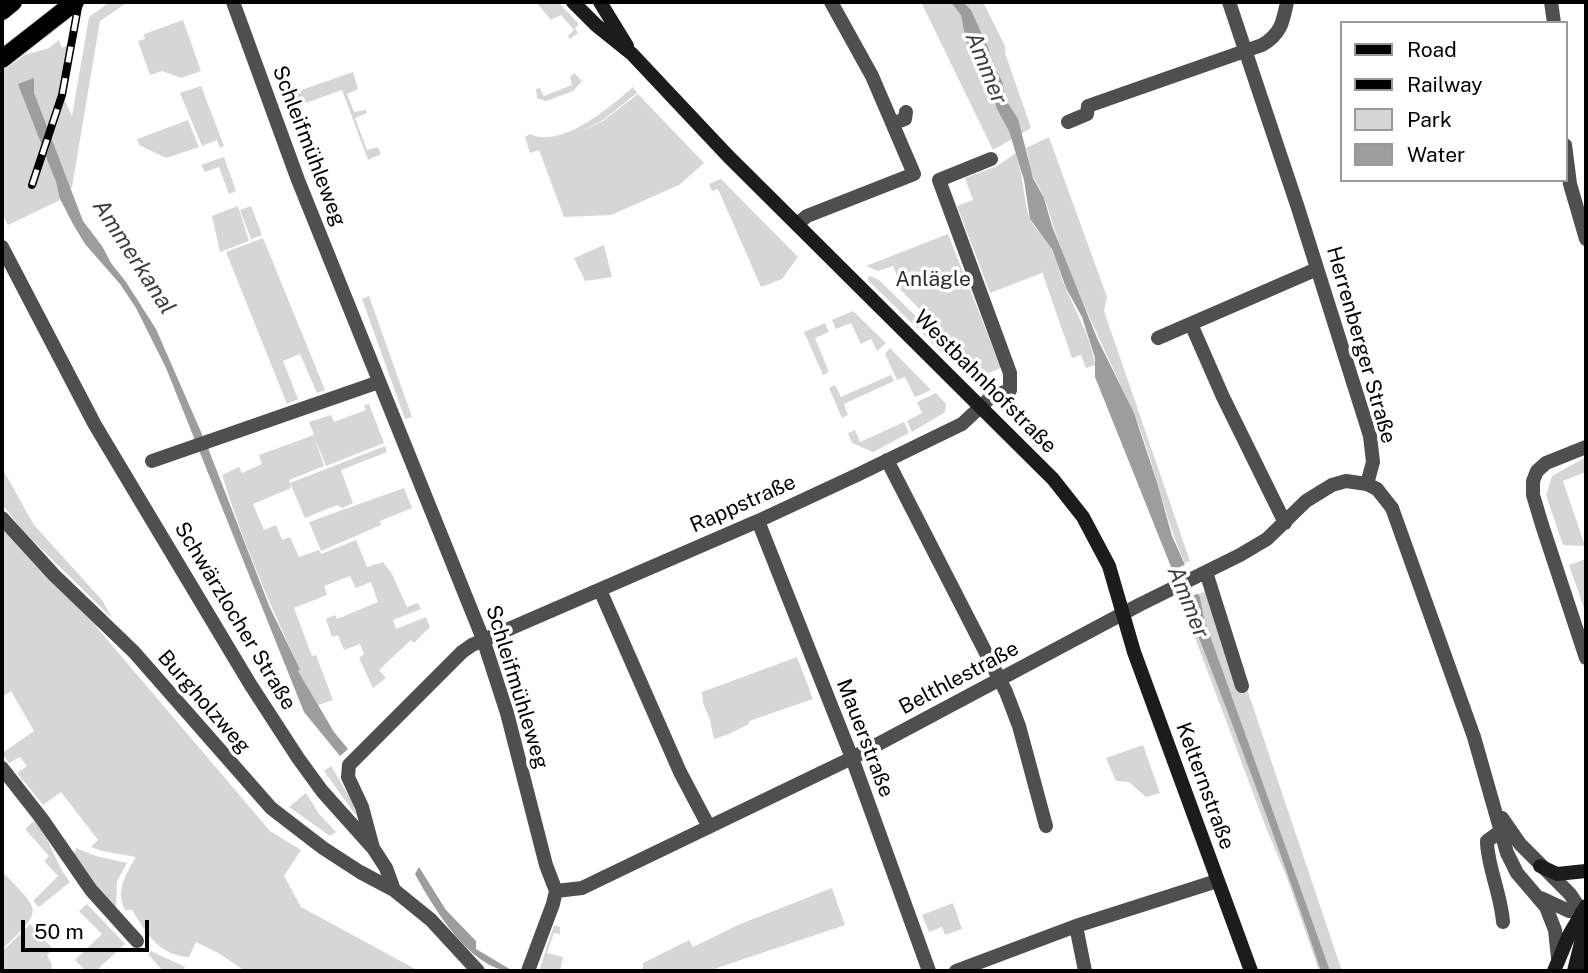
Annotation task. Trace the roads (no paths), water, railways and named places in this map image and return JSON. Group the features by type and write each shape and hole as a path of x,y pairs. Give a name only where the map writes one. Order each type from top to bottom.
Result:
{"main road":[{"path":"2,11 13,2"},
{"name":"Westbahnhofstraße","path":"573,2 632,54 728,156 1063,491 1080,512 1109,566 1123,615"},
{"name":"Westbahnhofstraße","path":"600,2 632,54"},
{"path":"2,59 68,7"},
{"name":"Kelternstraße","path":"1123,615 1134,652 1251,971"},
{"path":"1540,866 1557,874 1586,871"},
{"path":"1556,965 1585,910"},
{"path":"1574,971 1585,927 1585,910"}],"street":[{"name":"Schleifmühleweg","path":"233,2 298,180 483,639 507,713 546,865 556,891"},
{"path":"831,2 867,65 914,173"},
{"name":"Herrenberger Straße","path":"1230,2 1370,436 1373,462 1367,484"},
{"path":"1068,122 1087,114 1091,105 1245,51 1274,38 1282,28 1287,2"},
{"path":"1551,2 1554,21"},
{"path":"894,123 905,119 906,112"},
{"path":"1567,158 1573,195 1586,239"},
{"path":"797,224 807,216 914,173 939,180 991,159"},
{"name":"Rappstraße","path":"373,848 362,807 348,777 349,765 462,652 483,639 758,521 887,460 962,424 996,394 1010,390 1010,373 939,180"},
{"name":"Schwärzlocher Straße","path":"2,247 95,425 250,684 298,758 373,848 389,875 394,890 431,920 478,971"},
{"path":"1158,338 1317,270"},
{"path":"1191,324 1223,397 1285,523"},
{"path":"152,461 379,382"},
{"path":"1586,447 1546,463 1536,471 1533,481 1542,525 1586,658"},
{"path":"887,460 1000,679 1019,726 1045,826"},
{"name":"Belthlestraße","path":"556,891 582,888 852,758 1267,539 1306,501 1332,485 1346,481 1367,484"},
{"path":"1367,484 1377,489 1392,508 1474,737 1497,810 1507,853 1517,873 1540,897 1553,921 1556,965"},
{"name":"Burgholzweg","path":"2,518 54,575 134,652 271,808 323,848 394,890"},
{"name":"Mauerstraße","path":"758,521 852,758 929,971"},
{"path":"1202,574 1242,686"},
{"path":"600,590 680,772 709,827"},
{"path":"2,768 42,819 91,890 137,941"},
{"path":"1497,810 1520,844 1585,910"},
{"path":"1501,831 1487,841 1487,850 1497,883 1503,922"},
{"path":"956,971 1076,926 1217,881"},
{"path":"528,971 554,904 556,891"},
{"path":"1540,897 1569,911 1585,910"},
{"path":"1076,926 1085,971"}],"water":[{"name":"Ammer","path":"951,2 963,2 971,10 989,50 990,59 1002,81 1006,100 1018,119 1033,178 1044,198 1052,226 1097,338 1134,413 1172,536 1200,598 1204,619 1330,971 1321,971 1241,747 1095,377 1095,358 1082,317 1066,288 1052,249 1030,219 1024,180 1009,131 997,109 991,87 976,64 966,41 961,15"},
{"path":"34,78 34,93 83,221 156,329 208,448 270,608 300,669 298,671 334,732 348,749 340,756 304,712 166,368 136,308 120,284 85,244 60,199 18,84"},
{"path":"419,867 446,910 476,941 476,949 513,971 497,968 482,960 455,935 415,874"}],"railway":[{"path":"32,185 62,95 79,2"}],"water label":[{"name":"Ammerkanal","path":"134,257"}],"park label":[{"name":"Anlägle","path":"933,280"}]}
